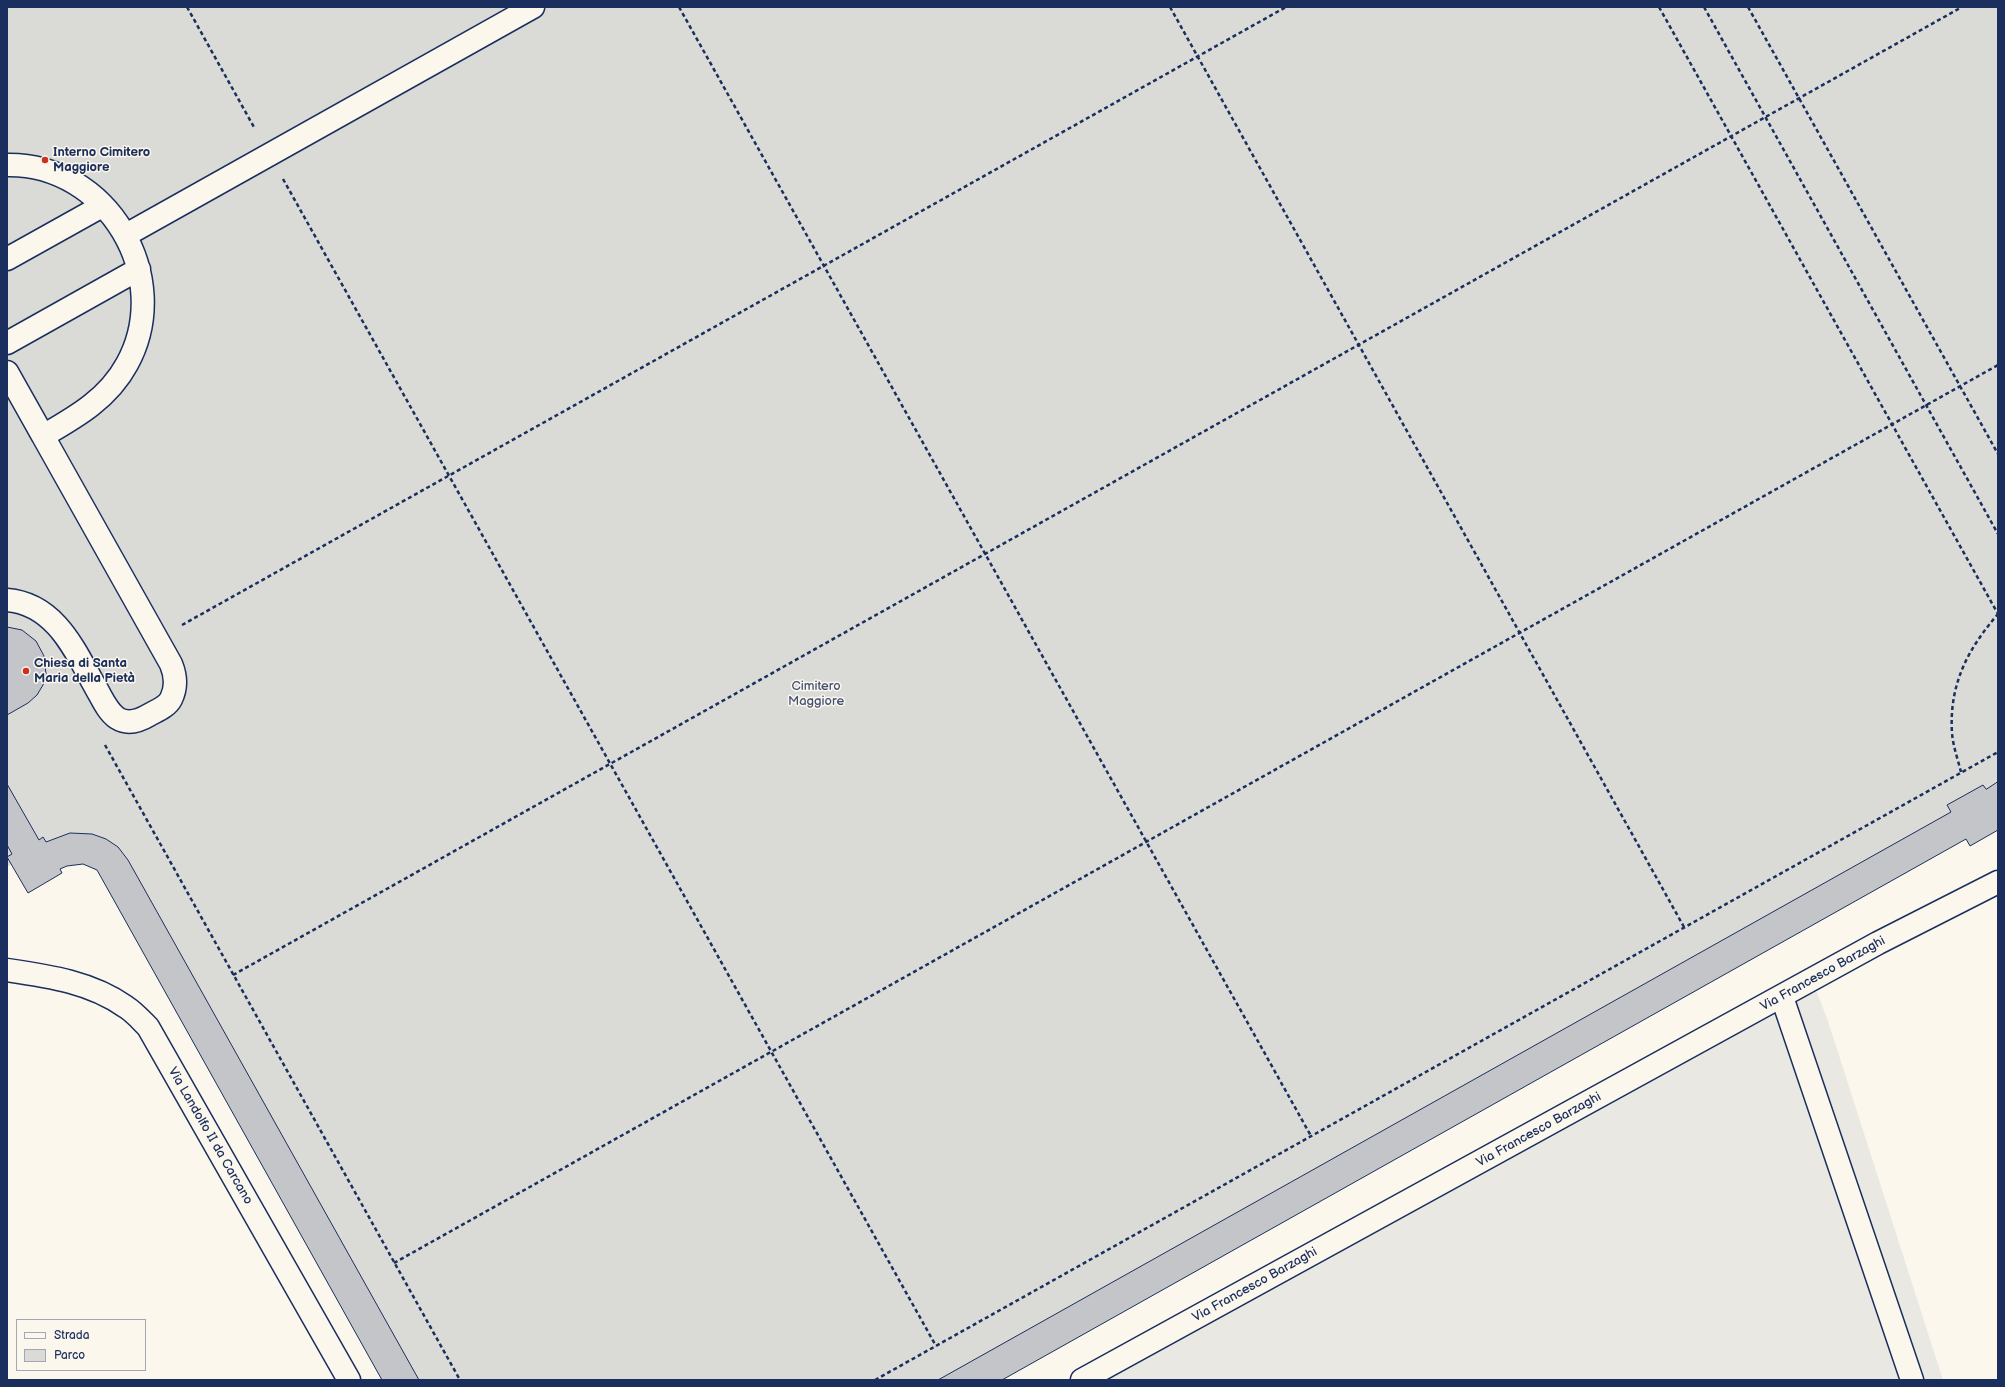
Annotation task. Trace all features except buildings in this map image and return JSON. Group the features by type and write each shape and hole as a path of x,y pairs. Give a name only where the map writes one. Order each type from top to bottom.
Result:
{"street":[{"path":"126,235 533,7"},
{"path":"7,165 36,168 58,175 78,185 112,214 126,235 135,254 139,269 143,299 141,321 136,343 127,364 114,383 99,400 81,414 43,436"},
{"path":"7,259 102,206"},
{"path":"7,343 139,269"},
{"path":"7,372 170,664 176,678 173,695 164,706 140,720 125,721 117,718 106,705 68,638 55,623 30,606 7,600"},
{"name":"Via Francesco Barzaghi","path":"1082,1380 1878,943 1998,882"},
{"name":"Via Landolfo II da Carcano","path":"7,970 53,977 99,991 126,1007 148,1027 349,1380"},
{"path":"1782,997 1912,1380"}],"path":[{"path":"187,7 936,1346"},
{"path":"680,7 1311,1136"},
{"path":"1170,7 1684,927"},
{"path":"156,639 1286,7"},
{"path":"1658,7 1998,614 1982,632 1967,655 1957,681 1952,707 1952,735 1961,772"},
{"path":"1704,7 1998,534"},
{"path":"1748,7 1998,454"},
{"path":"233,975 1962,7"},
{"path":"394,1262 1998,365"},
{"path":"102,740 460,1380"},
{"path":"875,1380 1998,752"}],"shaded area":[{"path":"1816,990 1828,1021 1943,1380 1106,1380"}],"green space":[{"name":"Cimitero Maggiore","path":"7,7 1998,7 1998,830 1970,846 1966,839 1002,1380 382,1380 97,870 83,864 69,865 60,869 62,873 28,893 11,864 7,867"}],"place":[{"name":"Interno Cimitero Maggiore","path":"45,160"},
{"name":"Chiesa di Santa Maria della Pietà","path":"26,671"}]}
